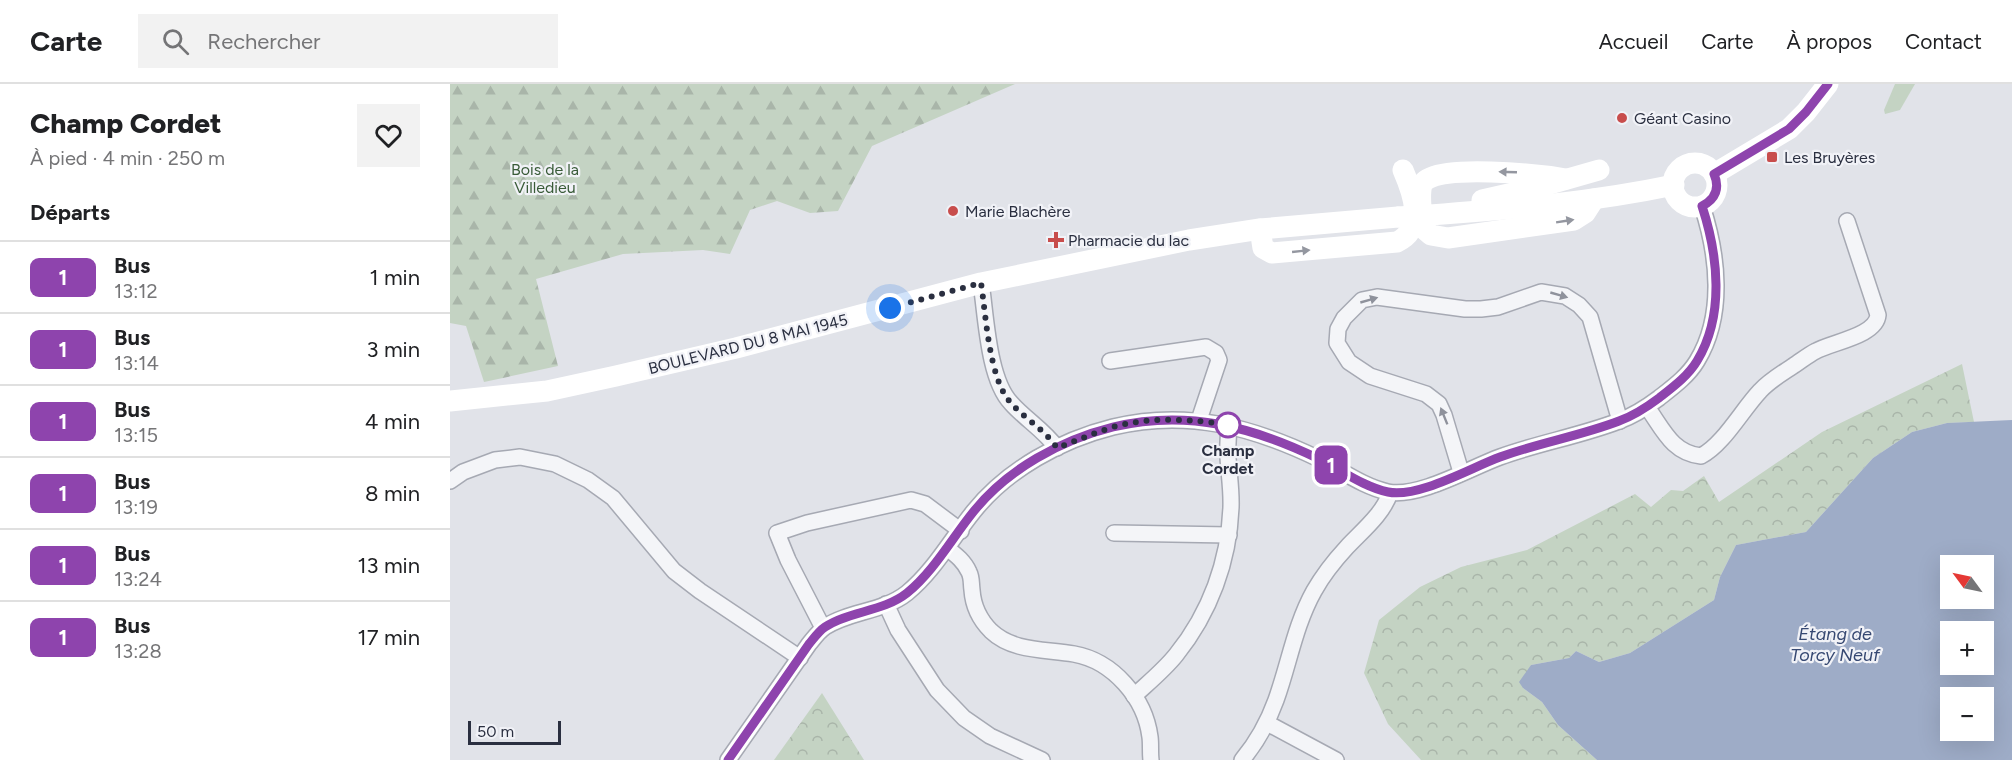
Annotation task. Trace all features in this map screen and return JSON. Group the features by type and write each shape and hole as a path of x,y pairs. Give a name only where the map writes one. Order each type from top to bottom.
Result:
{"street":[{"path":"1714,174 1789,129 1828,84"},
{"path":"1692,164 1705,165 1714,174 1717,184 1715,195 1702,206 1689,206 1682,203 1674,192 1674,179 1681,169 1692,164"},
{"path":"1260,229 1263,248 1272,253 1397,242 1408,237 1414,225 1414,205 1410,186 1403,170"},
{"path":"1430,215 1466,203 1599,171"},
{"path":"1566,179 1496,172 1460,173 1429,178 1424,181 1420,192 1424,229 1431,234 1448,238 1574,220 1585,213 1594,199"},
{"path":"1430,215 1548,206 1674,185"},
{"path":"728,760 823,628 906,594 961,531 974,511 1011,474 1057,448 1112,428 1148,421 1199,420 1230,425 1277,440 1389,493 1410,492 1428,488 1502,456 1620,421 1647,407 1670,390 1696,362 1711,326 1717,287 1702,206"},
{"name":"BOULEVARD DU 8 MAI 1945","path":"450,401 547,391 616,376 736,348 981,283 1189,240 1260,229 1430,215"},
{"path":"1647,407 1674,445 1683,452 1701,456 1712,448 1771,381 1817,350 1874,325 1878,315 1847,221"},
{"path":"981,283 996,376 1009,402 1050,438 1057,448"},
{"path":"1461,472 1439,404 1426,394 1361,372 1349,362 1342,352 1337,343 1338,329 1344,318 1362,300 1377,297 1466,309 1498,307 1541,292 1565,296 1579,305 1590,317 1620,421"},
{"path":"1110,361 1206,347 1216,353 1219,360 1199,420"},
{"path":"1134,696 1176,656 1202,617 1220,576 1229,535 1231,507 1227,448 1230,425"},
{"path":"450,481 464,472 495,460 520,457 555,464 588,480 613,498 674,571 800,658"},
{"path":"1242,760 1254,745 1276,700 1300,620 1315,591 1332,565 1376,515 1387,500 1389,493"},
{"path":"823,628 788,560 777,532 911,500 925,504 961,531"},
{"path":"1114,533 1229,535"},
{"path":"947,548 960,559 969,572 977,610 992,631 1017,646 1094,659 1114,673 1134,696 1140,707 1150,736 1151,760"},
{"path":"886,604 898,630 937,690 964,718 990,736 1042,760"},
{"path":"1266,723 1336,760"}],"green space":[{"name":"Bois de la Villedieu","path":"450,84 1015,84 872,146 838,211 810,213 777,201 750,210 730,254 703,250 623,254 536,279 558,366 484,382 466,326 450,323"},
{"path":"1895,84 1915,84 1900,110 1885,114 1884,110"},
{"path":"1962,364 1974,422 1947,423 1912,432 1873,458 1806,532 1736,545 1720,577 1714,600 1630,653 1599,662 1576,651 1569,658 1531,665 1523,688 1542,702 1558,725 1597,760 1421,760 1388,724 1364,673 1379,620 1420,587 1461,567 1527,550 1635,494 1651,507 1671,490 1683,491 1704,476 1719,502 1822,432"},
{"path":"822,693 864,760 774,760"}],"water":[{"name":"Étang de Torcy Neuf","path":"2012,420 2012,760 1597,760 1558,725 1542,702 1523,688 1519,682 1531,665 1569,658 1576,651 1599,662 1630,653 1714,600 1720,577 1736,545 1806,532 1873,458 1912,432 1947,423"}],"bus line":[{"name":"1","path":"728,760 809,644 823,628 906,594 930,569 974,511 1011,474 1057,448 1112,428 1148,421 1199,420 1230,425 1277,440 1389,493 1410,492 1428,488 1502,456 1620,421 1647,407 1686,375 1704,347 1711,326 1717,287 1702,206 1712,200 1717,190 1714,174 1789,129 1828,84"}],"place":[{"name":"Géant Casino","path":"1622,118"},
{"name":"Les Bruyères","path":"1772,157"},
{"name":"Marie Blachère","path":"953,211"},
{"name":"Pharmacie du lac","path":"1056,240"},
{"name":"Champ Cordet","path":"1228,425"}],"route":[{"path":"890,308 981,283 996,376 1009,402 1050,438 1057,448 1112,428 1148,421 1199,420 1230,425 1228,425"}]}
